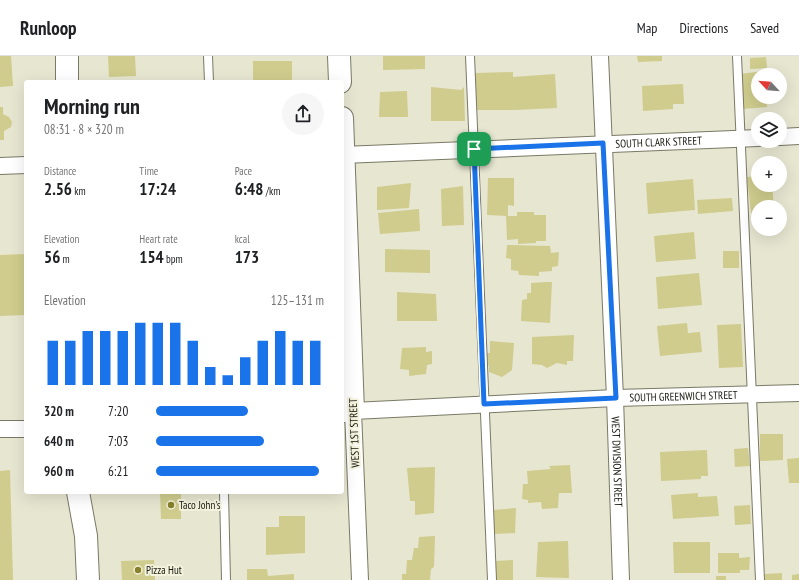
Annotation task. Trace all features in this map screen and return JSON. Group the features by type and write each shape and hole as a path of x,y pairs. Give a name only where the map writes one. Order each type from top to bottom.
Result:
{"highway":[{"path":"67,56 67,80"},
{"path":"339,56 340,80"},
{"name":"WEST 1ST STREET","path":"344,219 347,411"},
{"path":"78,494 86,536 88,580"},
{"path":"86,536 91,494"}],"street":[{"name":"WEST DIVISION STREET","path":"600,56 616,398 621,580"},
{"path":"787,136 799,136"},
{"name":"SOUTH CLARK STREET","path":"344,155 751,138"},
{"path":"0,166 24,165"},
{"name":"SOUTH GREENWICH STREET","path":"347,411 616,398 799,393"},
{"name":"WEST 1ST STREET","path":"347,411 360,580"},
{"path":"0,429 24,429"}],"lane":[{"path":"208,56 209,80"},
{"path":"470,56 492,580"},
{"path":"737,56 760,580"},
{"path":"224,494 226,580"}],"building":[{"path":"0,56 11,56 13,86 0,87"},
{"path":"108,56 135,56 136,76 109,77"},
{"path":"383,56 425,56 425,69 383,70"},
{"path":"637,56 662,56 662,61 638,62"},
{"path":"766,57 767,68 750,69 750,58"},
{"path":"253,61 292,61 292,80 253,80"},
{"path":"513,72 513,77 555,74 557,108 475,110 475,73"},
{"path":"751,73 751,104 767,104 767,107 743,109 740,74"},
{"path":"683,84 684,104 673,104 673,109 643,111 642,86"},
{"path":"431,87 461,90 464,87 465,121 431,121"},
{"path":"407,91 408,117 379,117 380,92"},
{"path":"0,107 3,107 3,114 9,117 12,122 11,127 4,131 4,140 0,140"},
{"path":"747,177 751,177 751,192 773,192 773,200 751,200 751,213"},
{"path":"488,178 514,178 514,206 508,205 508,216 487,215"},
{"path":"693,179 695,210 648,214 646,183"},
{"path":"411,183 409,208 377,210 377,187"},
{"path":"463,186 464,225 442,226 441,189"},
{"path":"732,198 733,211 698,214 697,200"},
{"path":"419,209 420,231 380,234 378,213"},
{"path":"517,212 534,212 534,215 546,215 546,241 518,244 518,239 507,240 506,216 517,216"},
{"path":"694,232 696,259 656,262 654,236"},
{"path":"507,245 550,246 551,253 559,252 558,266 552,267 552,271 539,272 539,276 519,275 518,271 511,270 511,259 506,258"},
{"path":"385,249 430,250 430,273 385,272"},
{"path":"723,251 739,251 739,268 723,268"},
{"path":"24,254 24,315 0,316 0,255"},
{"path":"699,273 702,305 658,309 656,277"},
{"path":"552,282 550,323 521,321 522,300 527,299 527,293 531,293 531,283"},
{"path":"397,292 436,294 437,321 397,321"},
{"path":"687,323 688,333 700,332 702,352 660,356 657,326"},
{"path":"741,324 743,367 719,368 717,325"},
{"path":"574,335 573,361 567,361 567,365 557,363 547,368 542,365 532,364 532,337"},
{"path":"490,341 514,343 512,370 502,377 489,372 489,366 486,363 487,353 490,353"},
{"path":"426,347 426,352 432,351 432,364 427,365 426,374 409,376 409,370 400,369 402,348"},
{"path":"760,434 783,434 783,460 760,461"},
{"path":"748,448 750,466 735,467 734,449"},
{"path":"707,450 708,476 701,476 701,479 661,481 660,452"},
{"path":"799,458 799,483 789,483 787,459"},
{"path":"570,465 572,493 559,493 558,508 542,509 541,502 528,503 528,500 522,499 523,484 528,484 527,471 551,469 549,466"},
{"path":"435,467 434,513 415,515 415,501 410,501 407,468"},
{"path":"10,470 13,580 0,580 0,471"},
{"path":"698,493 698,497 717,496 719,516 673,519 671,495"},
{"name":"Taco John's","path":"160,494 181,494 181,519 161,519"},
{"path":"750,505 751,524 735,525 734,506"},
{"path":"516,508 515,534 494,534 494,510"},
{"path":"279,516 305,516 305,553 266,555 266,527 279,527"},
{"path":"435,536 434,567 431,569 430,580 402,580 402,574 406,574 407,560 412,560 414,548 418,548 419,537"},
{"path":"568,541 569,578 536,577 538,542"},
{"path":"673,542 710,542 710,573 674,573"},
{"path":"718,553 739,553 739,558 750,557 749,570 740,570 740,573 718,573"},
{"name":"Pizza Hut","path":"154,560 155,580 122,580 121,561"},
{"path":"513,560 513,580 496,580 495,561"},
{"path":"247,569 267,569 268,576 294,574 294,580 247,580"},
{"path":"782,573 782,580 765,580 765,574"},
{"path":"799,574 799,580 792,580 792,575"},
{"path":"716,576 726,576 726,580 716,580"}],"place":[{"name":"Taco John's","path":"171,505"},
{"name":"Pizza Hut","path":"138,570"}],"route":[{"path":"603,143 616,398 484,404 474,149 603,143"}]}
